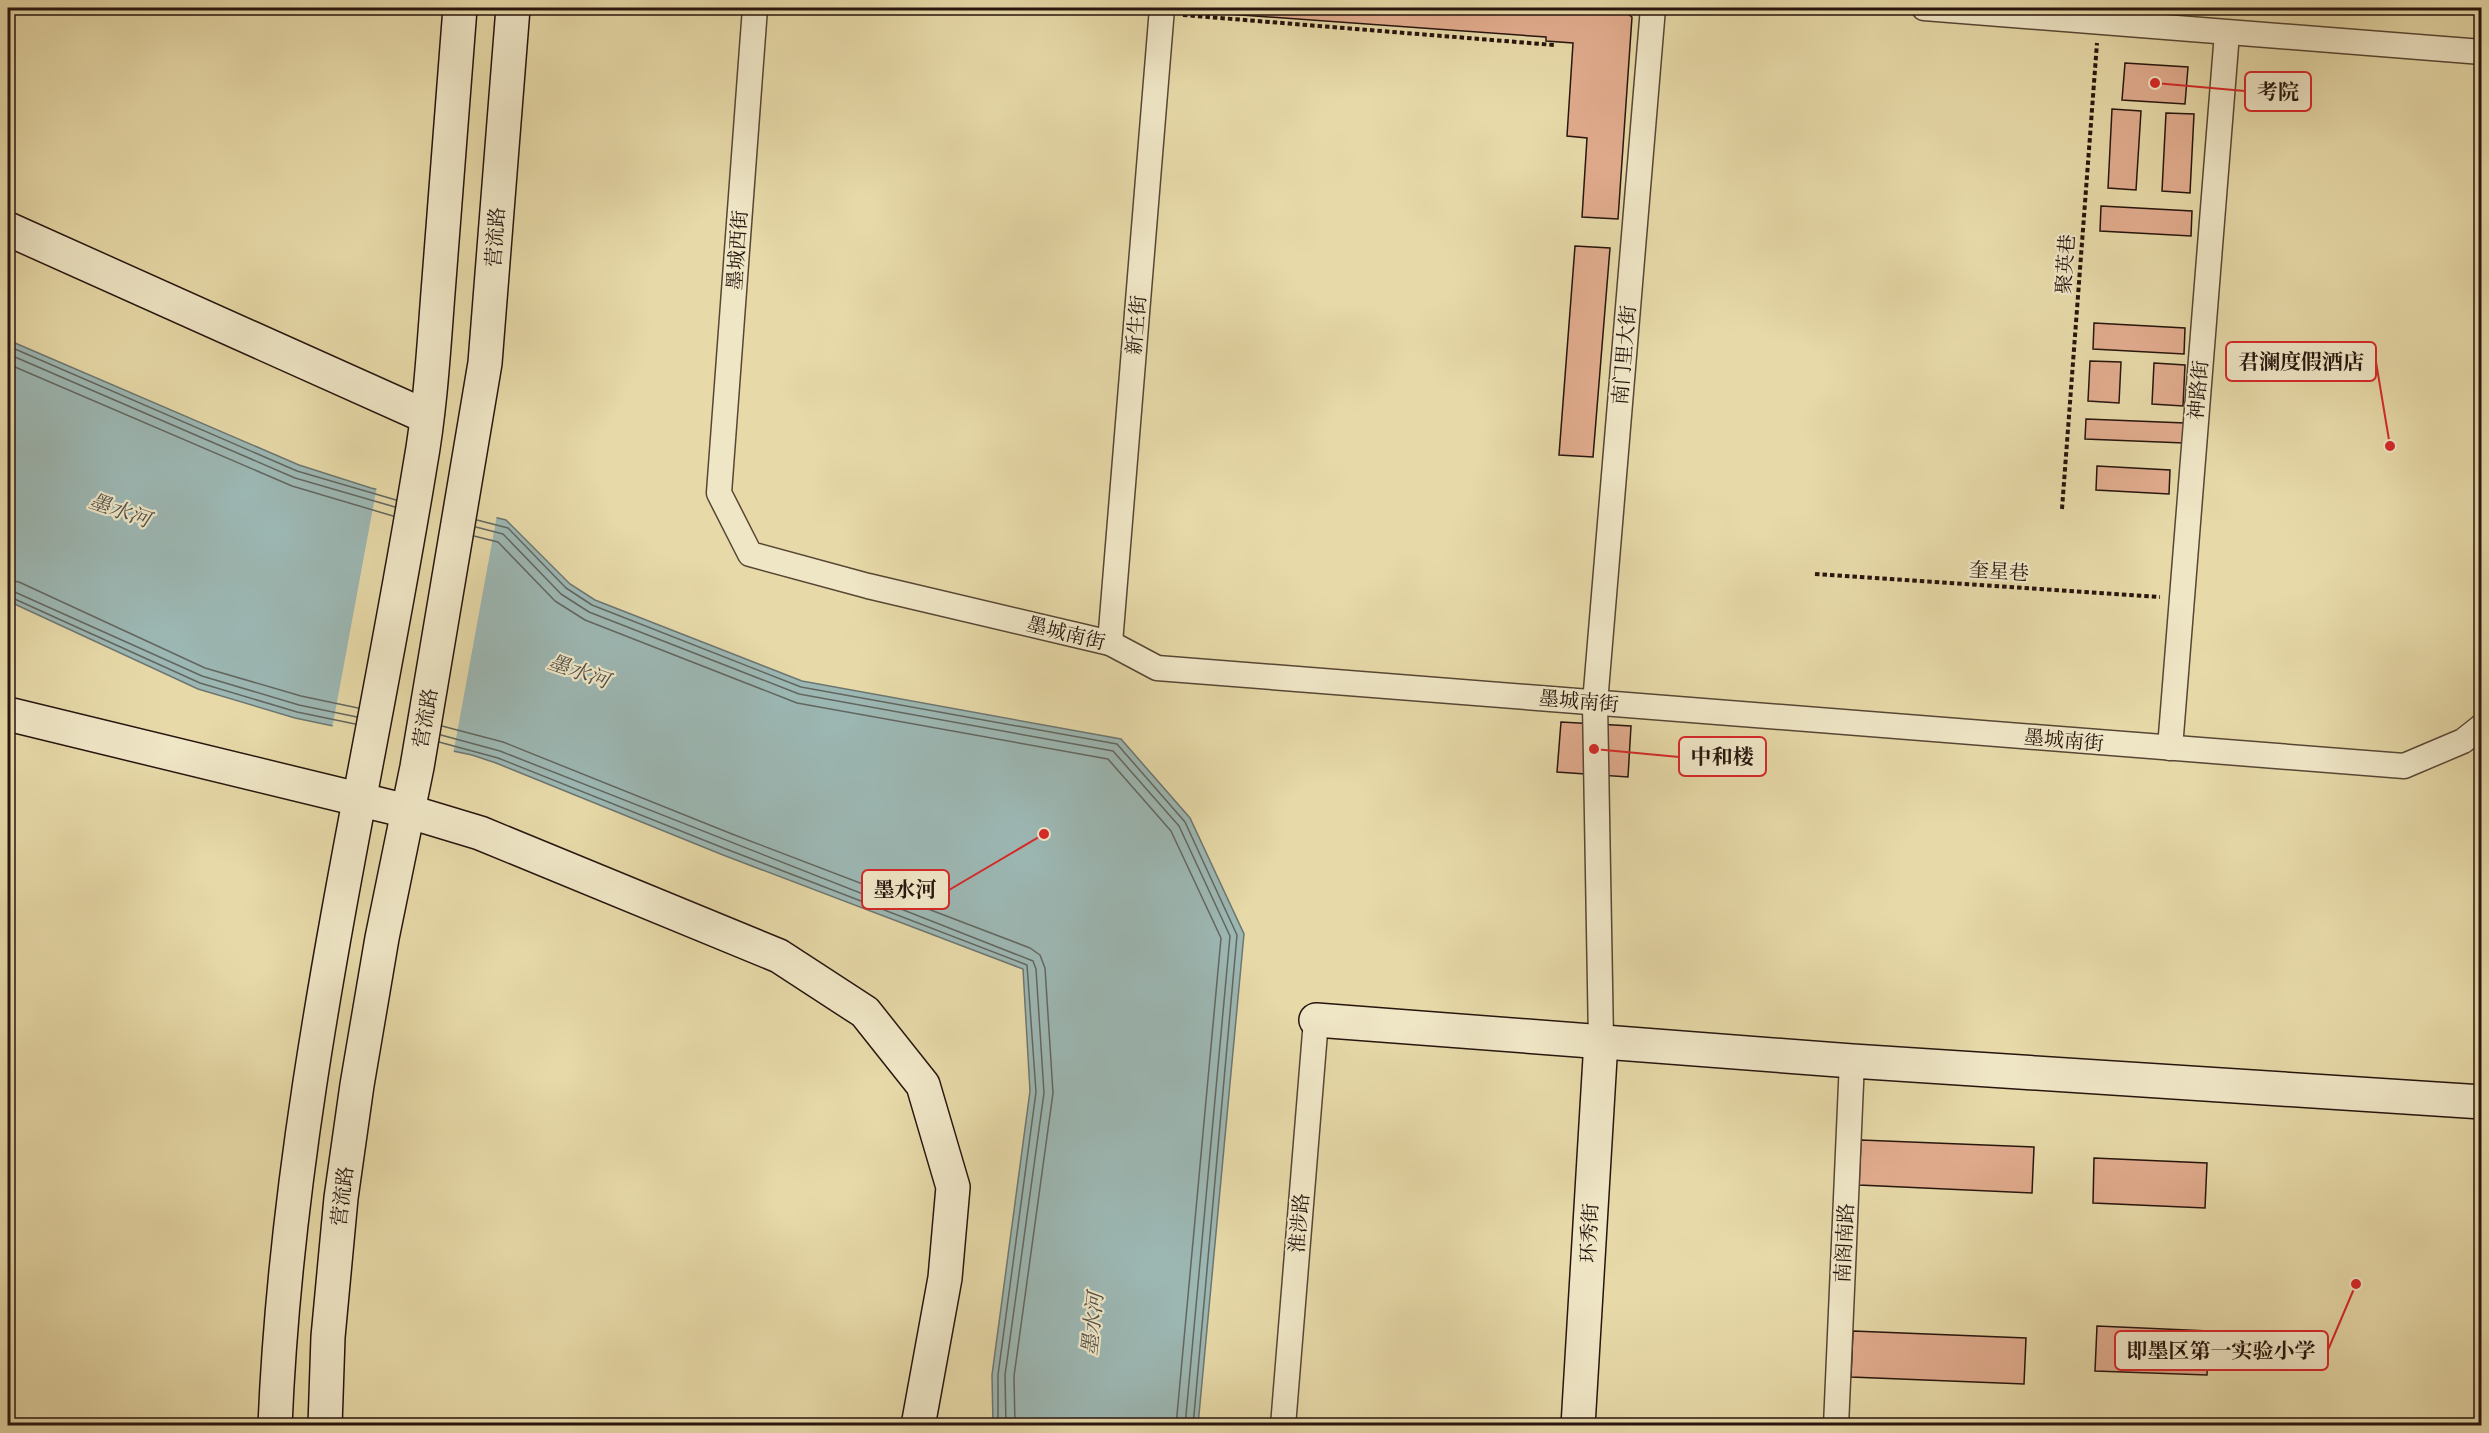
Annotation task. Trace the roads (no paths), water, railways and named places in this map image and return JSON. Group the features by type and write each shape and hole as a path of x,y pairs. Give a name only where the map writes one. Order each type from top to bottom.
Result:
{"street":[{"path":"276,1425 278,1356 293,1206 328,964 421,462 433,358 460,8"},
{"name":"营流路","path":"325,1425 328,1337 341,1198 378,960 417,767 468,475 485,363 513,8"},
{"name":"墨城西街","path":"719,493 755,8"},
{"name":"南门里大街","path":"1601,1041 1595,702 1653,8"},
{"path":"1924,8 2481,52"},
{"name":"新生街","path":"1110,643 1162,10"},
{"name":"神路街","path":"2170,748 2227,33"},
{"path":"8,229 425,416"},
{"name":"墨城南街","path":"719,493 750,554 868,586 1110,643 1157,668 2404,766 2463,741 2481,726"},
{"path":"8,714 407,810 480,833 779,956 865,1012 923,1085 953,1187 945,1278 918,1425"},
{"path":"1316,1020 1852,1061 2481,1102"},
{"name":"淮涉路","path":"1283,1425 1316,1020"},
{"name":"环秀街","path":"1578,1425 1601,1041"},
{"name":"南阁南路","path":"1836,1425 1852,1061"}],"water":[{"path":"8,340 299,465 371,488 506,520 570,584 595,600 802,681 1121,739 1190,818 1244,934 1198,1425 993,1425 992,1375 1030,1091 1023,969 723,855 496,763 472,755 295,718 198,689 8,601"}],"place":[{"name":"考院","path":"2155,83"},
{"name":"君澜度假酒店","path":"2390,446"},
{"name":"中和楼","path":"1594,749"},
{"name":"墨水河","path":"1044,834"},
{"name":"即墨区第一实验小学","path":"2356,1284"}]}
